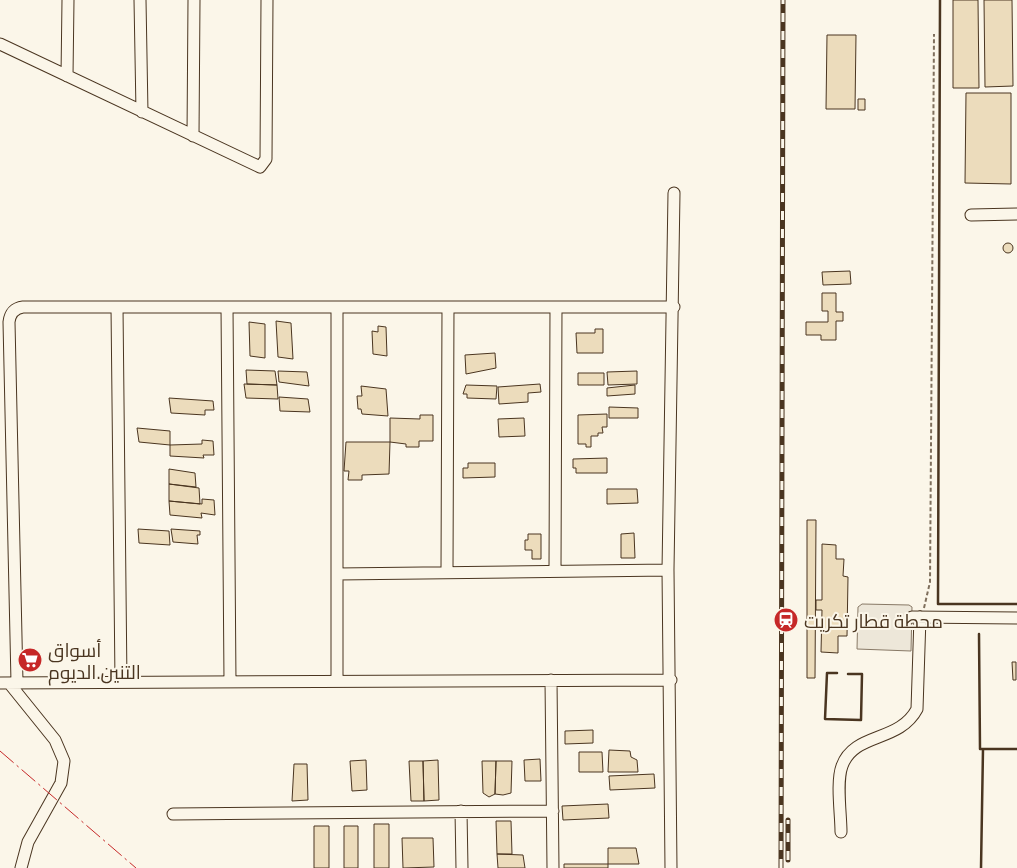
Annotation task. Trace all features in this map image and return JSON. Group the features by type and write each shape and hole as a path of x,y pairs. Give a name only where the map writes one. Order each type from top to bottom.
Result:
{"street":[{"path":"67,76 68,0"},
{"path":"140,0 142,112"},
{"path":"193,136 194,0"},
{"path":"0,44 257,167 266,163 268,0"},
{"path":"671,868 671,680 668,570 674,307 674,193"},
{"path":"972,215 1017,214"},
{"path":"21,868 28,842 61,783 64,761 55,740 9,683 10,318 14,311 23,307 674,307"},
{"path":"117,307 121,682"},
{"path":"227,307 230,681"},
{"path":"337,307 337,681"},
{"path":"447,572 448,307"},
{"path":"555,571 556,307"},
{"path":"338,574 668,570"},
{"path":"841,832 841,767 847,757 854,748 867,741 903,727 912,719 917,709 916,617 1017,618"},
{"path":"551,680 553,868"},
{"path":"9,683 671,680"},
{"path":"461,811 462,868"},
{"path":"173,814 553,811"}],"path":[{"path":"916,617 928,598 930,582 934,34"}],"shaded area":[{"path":"862,604 909,605 912,607 911,651 857,649 858,607"}],"building":[{"path":"953,0 978,0 979,88 953,88"},
{"path":"984,0 1012,0 1013,86 985,87"},
{"path":"827,35 856,35 855,109 826,109"},
{"path":"966,93 1011,93 1011,184 965,183"},
{"path":"858,99 865,99 865,110 858,110"},
{"path":"1006,243 1010,243 1013,248 1012,252 1006,253 1003,250 1003,246"},
{"path":"850,271 851,284 823,285 822,272"},
{"path":"822,293 836,293 836,312 843,312 843,321 836,321 836,340 821,340 821,335 806,335 806,322 828,322 828,311 822,311"},
{"path":"276,321 291,323 293,359 278,357"},
{"path":"249,322 265,324 265,358 250,356"},
{"path":"378,326 386,327 387,356 373,354 372,331 378,332"},
{"path":"595,329 603,329 603,353 577,353 576,333 595,333"},
{"path":"495,353 496,368 466,374 465,355"},
{"path":"246,370 275,371 277,385 247,384"},
{"path":"278,371 307,372 309,386 279,382"},
{"path":"637,371 637,384 608,385 607,372"},
{"path":"578,373 604,373 604,385 578,385"},
{"path":"244,384 277,385 278,399 246,398"},
{"path":"540,384 541,392 528,393 528,402 499,404 498,387"},
{"path":"466,385 497,386 496,399 467,398 467,394 463,394"},
{"path":"635,385 635,394 607,396 607,388"},
{"path":"361,386 386,389 388,416 362,414 361,409 358,409 357,396 362,396"},
{"path":"279,397 308,399 310,412 280,411"},
{"path":"169,398 213,401 214,410 205,410 205,415 171,413"},
{"path":"609,407 638,408 638,418 609,418"},
{"path":"607,414 607,427 602,427 603,433 598,433 598,436 591,436 591,447 586,447 586,444 578,444 578,415"},
{"path":"420,415 433,415 433,441 419,441 419,447 406,447 406,444 390,442 390,418 420,419"},
{"path":"524,418 525,436 499,437 498,419"},
{"path":"137,428 170,431 170,445 139,442"},
{"path":"202,440 213,441 214,455 203,455 204,458 170,456 170,445 202,444"},
{"path":"346,442 390,442 389,474 362,475 362,480 348,480 349,471 344,471"},
{"path":"607,458 607,473 576,473 576,468 573,468 573,459"},
{"path":"468,463 495,463 495,477 463,478 463,468 468,468"},
{"path":"169,469 195,473 196,487 169,484"},
{"path":"169,484 199,488 200,504 169,501"},
{"path":"607,489 637,489 638,503 607,504"},
{"path":"202,499 214,500 215,515 201,513 202,518 170,515 169,501 202,504"},
{"path":"807,520 816,520 815,678 807,678"},
{"path":"138,529 169,531 170,545 139,543"},
{"path":"171,529 200,531 200,535 197,535 198,544 173,542"},
{"path":"634,533 635,558 621,558 621,534"},
{"path":"528,534 541,534 541,559 532,559 532,550 525,550 525,540 528,540"},
{"path":"822,544 836,545 836,559 844,559 843,576 848,577 847,636 838,636 838,653 821,652 822,610 816,610 816,600 822,600"},
{"path":"1012,662 1016,662 1016,680 1013,680"},
{"path":"593,730 593,743 565,744 565,731"},
{"path":"609,750 630,751 631,757 637,760 638,772 608,772"},
{"path":"579,752 602,752 603,772 579,772"},
{"path":"540,759 541,781 525,781 524,760"},
{"path":"366,760 367,790 352,791 350,761"},
{"path":"438,760 439,800 424,801 423,761"},
{"path":"409,761 423,761 424,801 411,801"},
{"path":"482,761 496,761 495,794 489,797 483,793"},
{"path":"496,761 512,761 511,793 495,794"},
{"path":"294,764 307,764 308,800 292,801"},
{"path":"654,774 655,788 610,790 609,776"},
{"path":"608,804 609,818 563,820 562,806"},
{"path":"496,821 511,821 512,854 497,854"},
{"path":"374,824 389,824 389,868 374,868"},
{"path":"314,826 329,826 329,868 314,868"},
{"path":"344,826 358,826 358,868 344,868"},
{"path":"402,838 433,838 434,867 403,868"},
{"path":"608,848 636,848 639,864 608,864"},
{"path":"497,854 523,855 525,868 498,868"},
{"path":"564,864 608,864 608,868 564,868"}],"railway":[{"path":"781,868 783,0"},
{"path":"788,820 788,860"}],"wall":[{"path":"940,0 938,604 1017,604"},
{"path":"979,634 980,749 983,749 981,868"},
{"path":"837,673 827,673 825,719 861,720 862,674 848,674"},
{"path":"983,749 1017,749"}],"power":[{"path":"0,751 136,868"}],"place":[{"name":"محطة قطار تكريت","path":"786,620"},
{"name":"أسواق التنين.الديوم","path":"30,660"}]}
